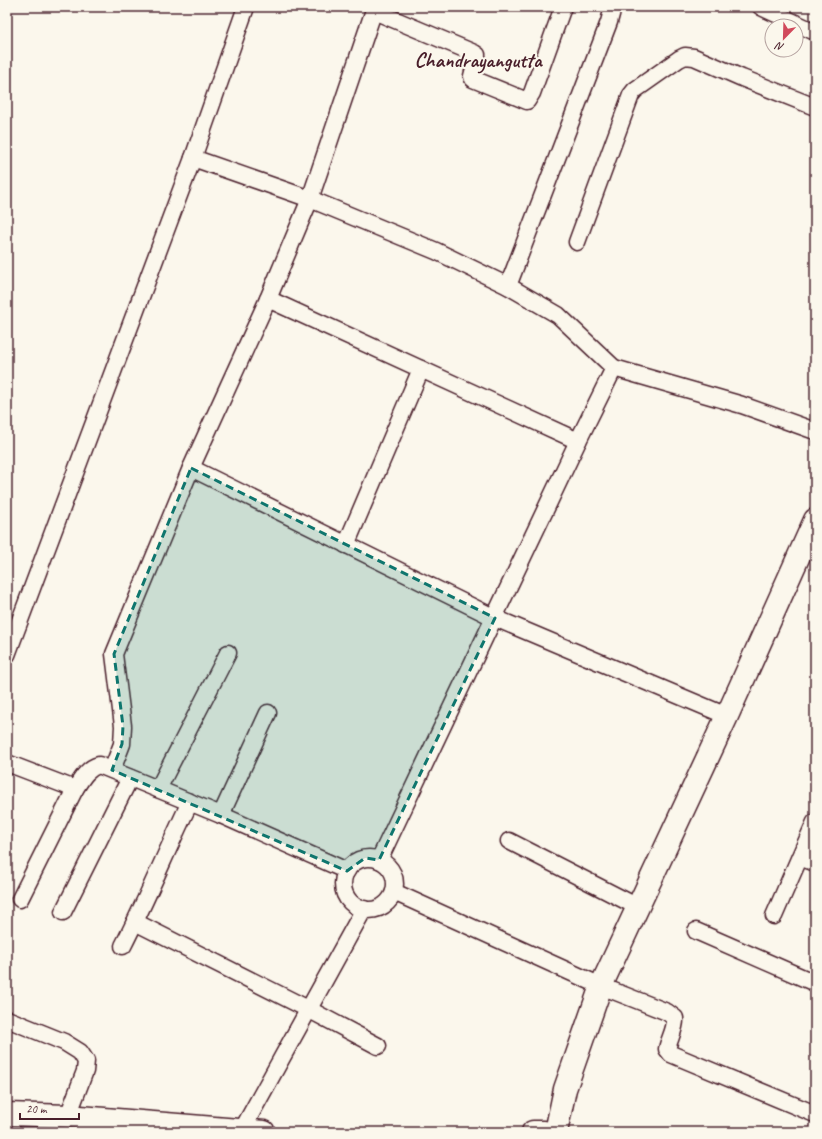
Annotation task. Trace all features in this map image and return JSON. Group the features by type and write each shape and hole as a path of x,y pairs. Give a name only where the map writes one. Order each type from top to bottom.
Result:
{"main road":[{"path":"556,1132 565,1089 601,986 727,716 815,520"},
{"path":"7,1114 68,1116 201,1129 264,1132"},
{"path":"533,1132 544,1132"}],"street":[{"path":"7,655 193,158 246,7"},
{"path":"112,770 122,744 124,726 114,654 191,468 268,299 310,199 374,9 474,53 477,55 477,58 472,76 473,79 527,101 532,93 563,7"},
{"path":"508,286 609,22 613,7"},
{"path":"761,7 815,32"},
{"path":"577,242 631,95 638,88 679,59 685,56 694,57 815,107"},
{"path":"193,158 310,199 436,251 508,286 558,315 614,368 742,405 815,431"},
{"path":"268,299 422,368 578,441"},
{"path":"346,544 422,368"},
{"path":"380,860 614,368"},
{"path":"191,468 495,618 727,716"},
{"path":"158,788 228,653"},
{"path":"221,815 268,713"},
{"path":"7,763 75,789"},
{"path":"20,899 75,789 88,770 99,765 221,815 346,871"},
{"path":"62,912 130,778"},
{"path":"123,946 190,802"},
{"path":"774,916 815,822"},
{"path":"509,841 638,907"},
{"path":"800,857 815,863"},
{"path":"365,858 380,860 391,870 394,877 394,892 390,899 379,908 371,910 356,906 345,894 343,886 346,871 351,865 365,858"},
{"path":"394,892 601,986 667,1012 675,1018 676,1023 669,1042 668,1049 671,1054 815,1114"},
{"path":"242,1130 364,909"},
{"path":"135,922 378,1046"},
{"path":"696,931 815,983"},
{"path":"7,1019 64,1042 80,1052 86,1061 85,1071 68,1116"}],"highlighted area":[{"path":"191,468 495,618 379,860 365,858 347,871 112,770 122,744 123,726 114,654"}],"district":[{"name":"Chandrayangutta","path":"478,60"}]}
